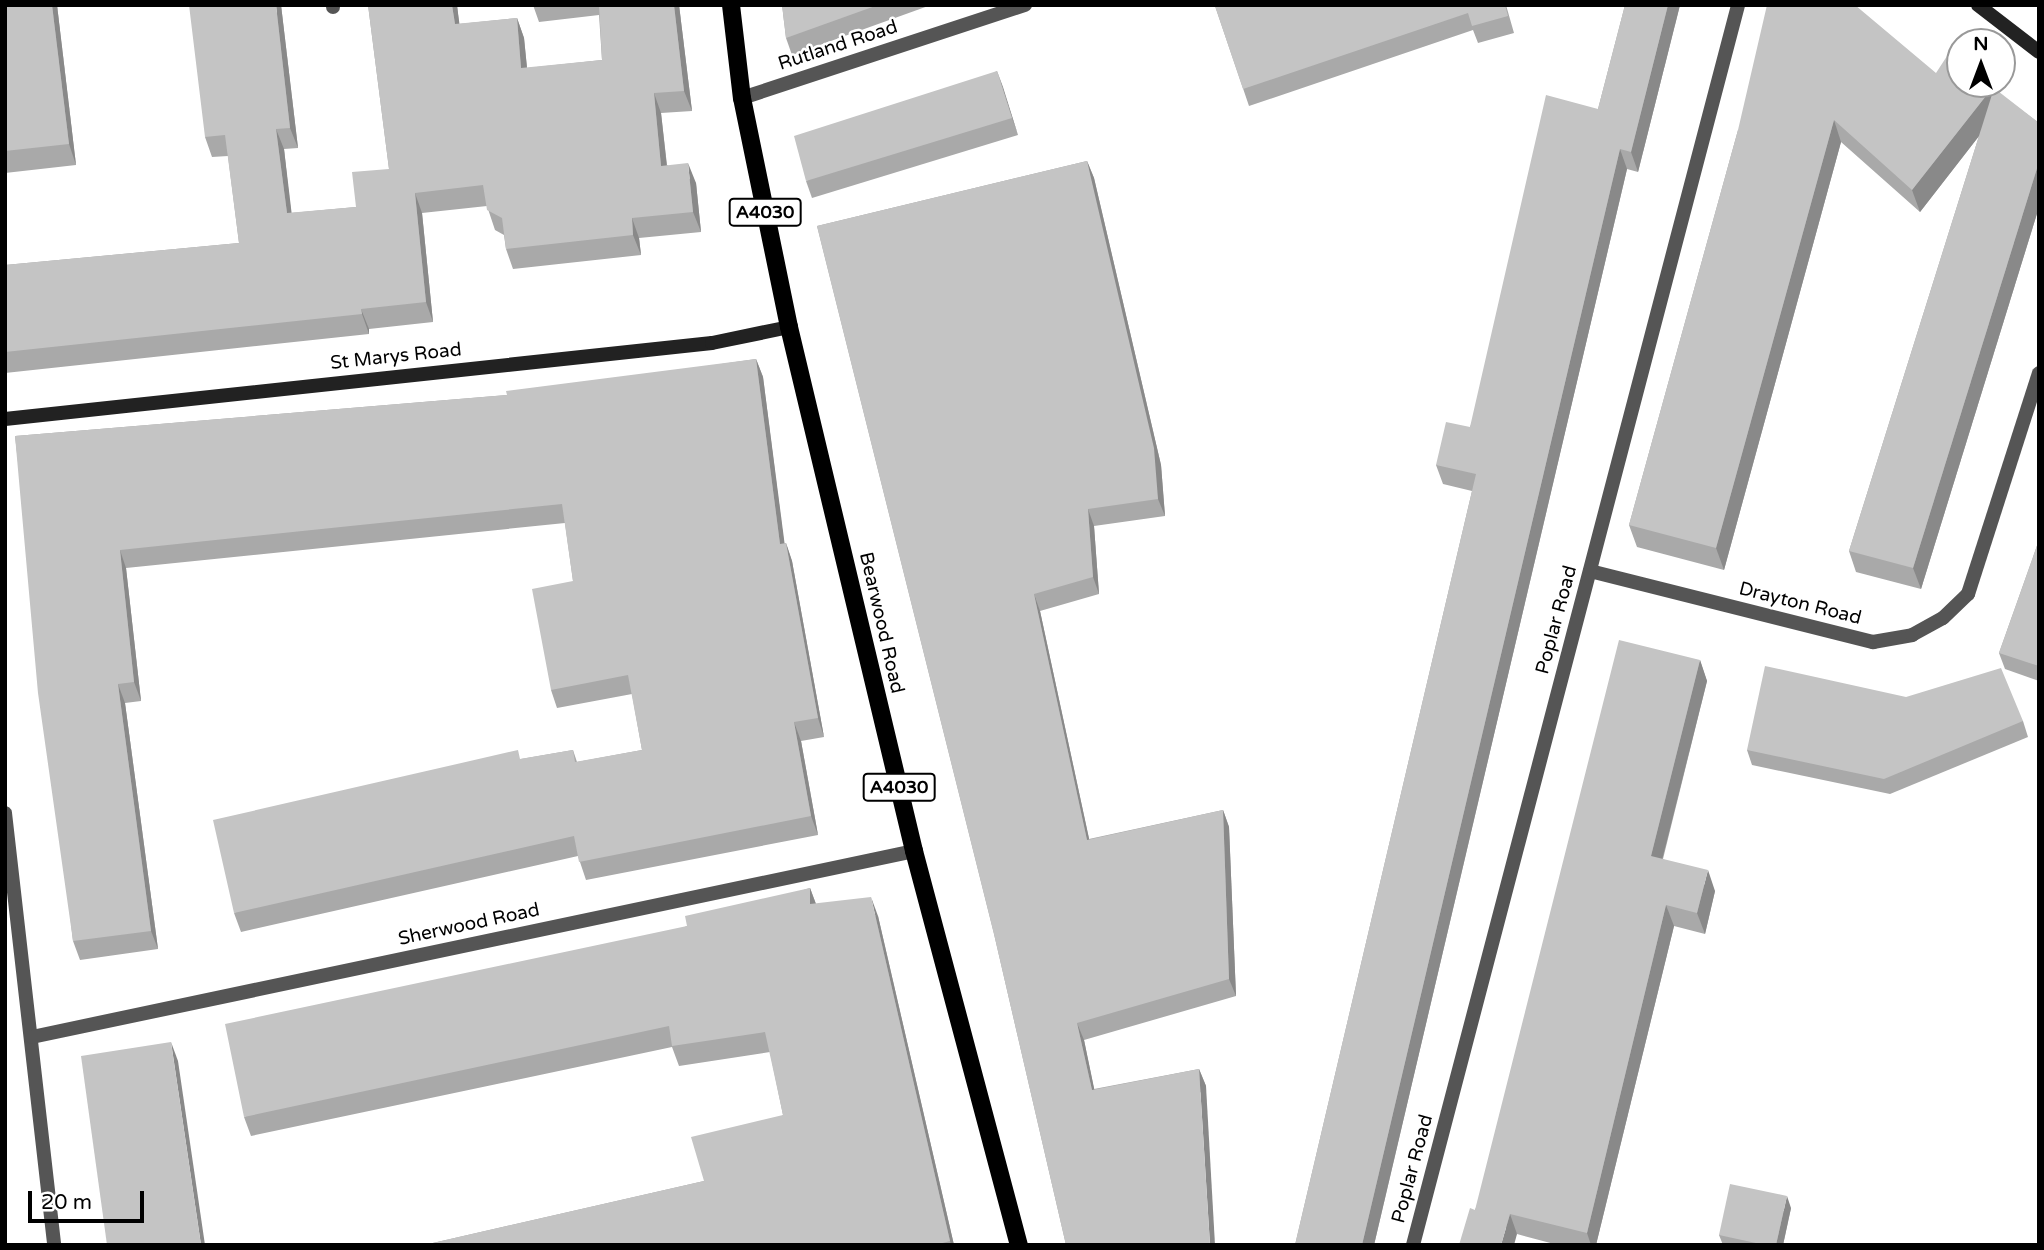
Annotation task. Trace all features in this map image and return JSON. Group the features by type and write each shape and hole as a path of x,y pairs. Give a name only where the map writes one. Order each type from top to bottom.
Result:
{"main road":[{"name":"Bearwood Road","path":"731,5 742,98 789,327 914,851 1019,1245"}],"street":[{"name":"Poplar Road","path":"1413,1245 1738,5"},
{"path":"1978,5 2039,52"},
{"name":"Rutland Road","path":"742,98 1021,7"},
{"name":"St Marys Road","path":"5,419 712,343 789,327"},
{"name":"Drayton Road","path":"1590,571 1873,642 1912,635 1943,618 1968,594 2039,373"},
{"path":"5,813 54,1245"},
{"name":"Sherwood Road","path":"32,1037 914,851"}],"building":[{"path":"5,5 52,5 69,144 5,151"},
{"path":"189,5 276,5 290,128 276,129 287,213 356,207 352,172 389,169 368,5 452,5 455,24 517,18 521,68 602,60 599,5 674,5 684,91 654,93 661,166 688,163 693,212 632,218 633,235 506,249 502,218 487,210 483,185 415,193 426,302 361,309 362,314 5,352 5,265 239,243 225,135 205,137"},
{"path":"782,5 878,5 786,38"},
{"path":"1505,5 1508,16 1472,26 1468,13 1243,89 1215,6"},
{"path":"1625,5 1668,5 1631,152 1620,149 1362,1245 1295,1245 1476,474 1436,465 1446,422 1470,427 1546,95 1598,109"},
{"path":"1767,5 1855,5 1936,73 1946,58 1946,98 1984,98 1912,190 1834,120 1716,548 1629,525 1738,130"},
{"path":"997,71 1012,118 806,181 794,136"},
{"path":"1991,98 2007,98 2039,123 2039,162 1913,568 1849,551"},
{"path":"1087,161 1154,448 1158,499 1088,509 1093,577 1034,594 1087,840 1223,810 1229,979 1077,1023 1092,1090 1199,1069 1210,1245 1066,1245 994,934 817,226"},
{"path":"756,359 780,544 786,543 818,718 794,722 811,816 579,862 574,836 234,913 213,820 518,750 520,759 573,750 575,762 642,750 628,675 551,690 532,589 573,581 562,504 120,550 134,682 118,684 151,931 73,941 38,693 15,436 507,395 506,391"},
{"path":"2039,540 2039,666 1999,653"},
{"path":"1619,640 1700,660 1651,856 1708,870 1697,913 1666,905 1587,1233 1510,1214 1501,1245 1459,1245 1470,1208 1475,1210"},
{"path":"1765,666 1906,697 2001,668 2023,721 1884,779 1747,750"},
{"path":"810,888 810,904 871,897 950,1241 935,1245 424,1245 704,1181 691,1137 783,1115 765,1032 672,1046 669,1026 244,1117 225,1024 687,926 685,916"},
{"path":"171,1042 201,1245 107,1245 81,1056"},
{"path":"1730,1184 1787,1196 1776,1245 1719,1235"}]}
